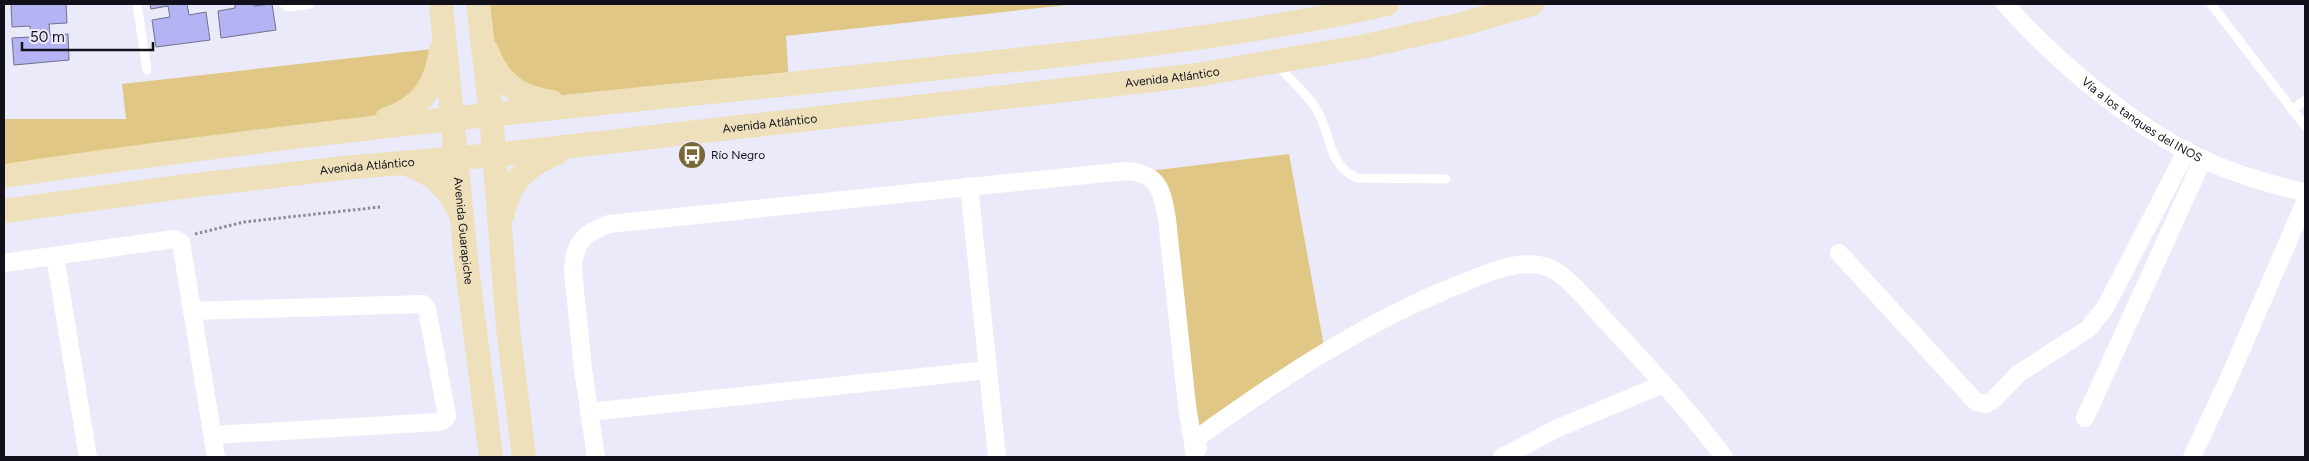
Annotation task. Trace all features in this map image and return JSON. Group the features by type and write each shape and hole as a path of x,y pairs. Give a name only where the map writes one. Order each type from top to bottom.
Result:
{"main road":[{"path":"478,4 491,114 508,328 524,457"},
{"path":"4,176 99,161 454,118 1184,40 1284,24 1387,4"},
{"name":"Avenida Atlántico","path":"4,211 188,186 494,155 1117,86 1275,63 1424,33 1532,4"},
{"path":"344,131 400,114 420,102 431,84 439,65 442,14"},
{"name":"Avenida Guarapiche","path":"442,14 454,118 462,217 491,457"},
{"path":"481,32 494,65 515,91 528,98 579,105"},
{"path":"500,228 506,198 527,169 540,160 585,145"},
{"path":"403,163 422,170 438,179 449,192 462,217"}],"street":[{"name":"Vía a los tanques del INOS","path":"2004,4 2090,84 2129,114 2204,159 2262,181 2305,192"},
{"path":"1839,253 1923,342 1976,402 1986,404 1993,400 2018,374 2088,330 2096,321 2105,308 2187,150"},
{"path":"2085,418 2204,159"},
{"path":"596,457 573,271 578,245 583,238 594,230 609,224 1126,171 1141,172 1151,176 1158,184 1162,195 1167,219 1187,405 1194,449 1203,457"},
{"path":"969,186 997,457"},
{"path":"2192,457 2230,378 2305,202"},
{"path":"4,264 174,239 181,242 216,457"},
{"path":"55,256 88,457"},
{"path":"1194,449 1309,361 1396,312 1480,276 1508,267 1524,265 1548,267 1558,273 1582,294 1663,384 1724,457"},
{"path":"192,312 423,304 427,309 447,416 439,422 212,435"},
{"path":"589,412 988,370"},
{"path":"1502,457 1556,429 1663,384"}],"lane":[{"path":"137,4 147,70"},
{"path":"284,4 288,7 310,4"},
{"path":"2216,5 2305,126"},
{"path":"1275,63 1316,108 1334,157 1345,173 1357,178 1446,179"},
{"path":"2292,110 2305,100"}],"path":[{"path":"181,242 196,233 244,222 380,207"}],"shaded area":[{"path":"478,4 1076,4 786,36 789,84 579,105 515,91"},
{"path":"441,48 409,110 4,176 4,119 126,119 122,84"},
{"path":"1289,154 1325,352 1193,441 1167,219 1141,172"}],"building":[{"path":"11,4 66,4 67,23 49,24 50,35 68,34 69,60 14,65 12,38 31,37 30,26 12,27"},
{"path":"150,4 187,4 189,15 206,12 210,40 156,47 152,20 170,17 168,6 151,9"},
{"path":"235,4 254,4 254,6 272,4 276,30 221,38 218,11 235,8"}],"place":[{"name":"Río Negro","path":"692,155"}]}
